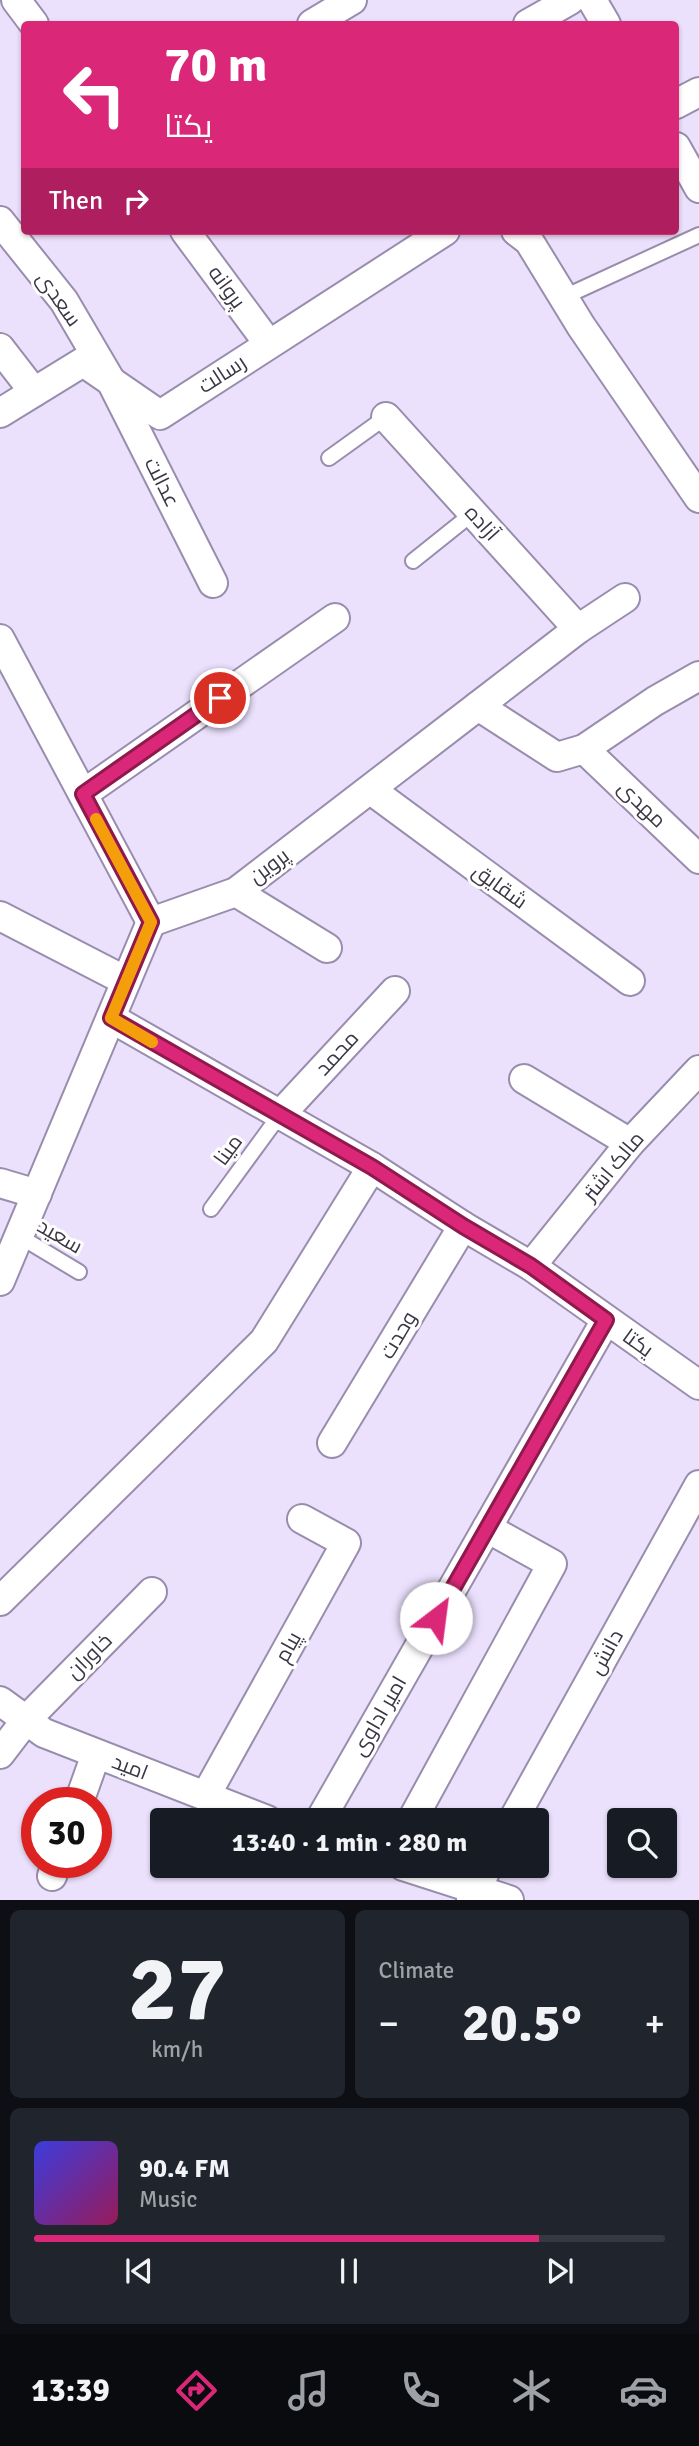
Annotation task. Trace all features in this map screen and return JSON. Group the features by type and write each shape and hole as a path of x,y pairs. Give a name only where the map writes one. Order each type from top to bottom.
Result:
{"street":[{"path":"16,0 32,21"},
{"path":"317,21 352,0"},
{"path":"533,21 570,0"},
{"path":"592,0 604,21"},
{"path":"679,102 699,92"},
{"path":"679,152 699,188"},
{"name":"سعدی","path":"0,221 64,301 111,381"},
{"name":"پروانه","path":"188,235 268,343"},
{"name":"رسالت","path":"0,413 83,362 160,415 439,235"},
{"path":"521,235 529,241 564,298 699,498"},
{"path":"0,348 34,392"},
{"name":"عدالت","path":"111,381 213,583"},
{"name":"آزاده","path":"386,417 578,629"},
{"name":"پروین","path":"151,922 236,891 578,629 625,598"},
{"path":"83,794 335,618"},
{"path":"0,639 151,922 0,1281"},
{"path":"478,706 557,757 584,749 655,701 698,679"},
{"name":"مهدی","path":"584,749 699,859"},
{"name":"شقایق","path":"371,790 630,981"},
{"path":"236,891 327,948"},
{"path":"1,922 126,981"},
{"name":"محمد","path":"279,1116 395,991"},
{"name":"یکتا","path":"111,1018 372,1167 531,1266 606,1320 696,1378"},
{"name":"مالک اشتر","path":"531,1266 630,1143 699,1070"},
{"path":"524,1079 630,1143"},
{"path":"0,1601 264,1341 372,1167"},
{"path":"0,1183 37,1194"},
{"name":"وحدت","path":"332,1443 463,1226"},
{"name":"امیر اداوی","path":"327,1808 606,1320"},
{"name":"دانش","path":"520,1808 699,1485"},
{"name":"پیام","path":"206,1795 346,1544 302,1518"},
{"path":"419,1808 552,1564 487,1528"},
{"name":"خاوران","path":"0,1754 26,1720 152,1592"},
{"name":"امید","path":"0,1701 44,1734 238,1808"},
{"path":"84,1787 96,1754"},
{"path":"450,1878 478,1885 509,1900"}],"lane":[{"path":"564,298 699,235"},
{"path":"329,458 386,417"},
{"path":"413,561 473,513"},
{"name":"مینا","path":"211,1209 279,1116"},
{"name":"سعید","path":"19,1236 79,1272"}],"slow traffic":[{"path":"96,819 151,922 111,1018 152,1042"}],"route":[{"path":"220,698 83,794 151,922 111,1018 372,1167 531,1266 606,1320 436,1618"}]}
